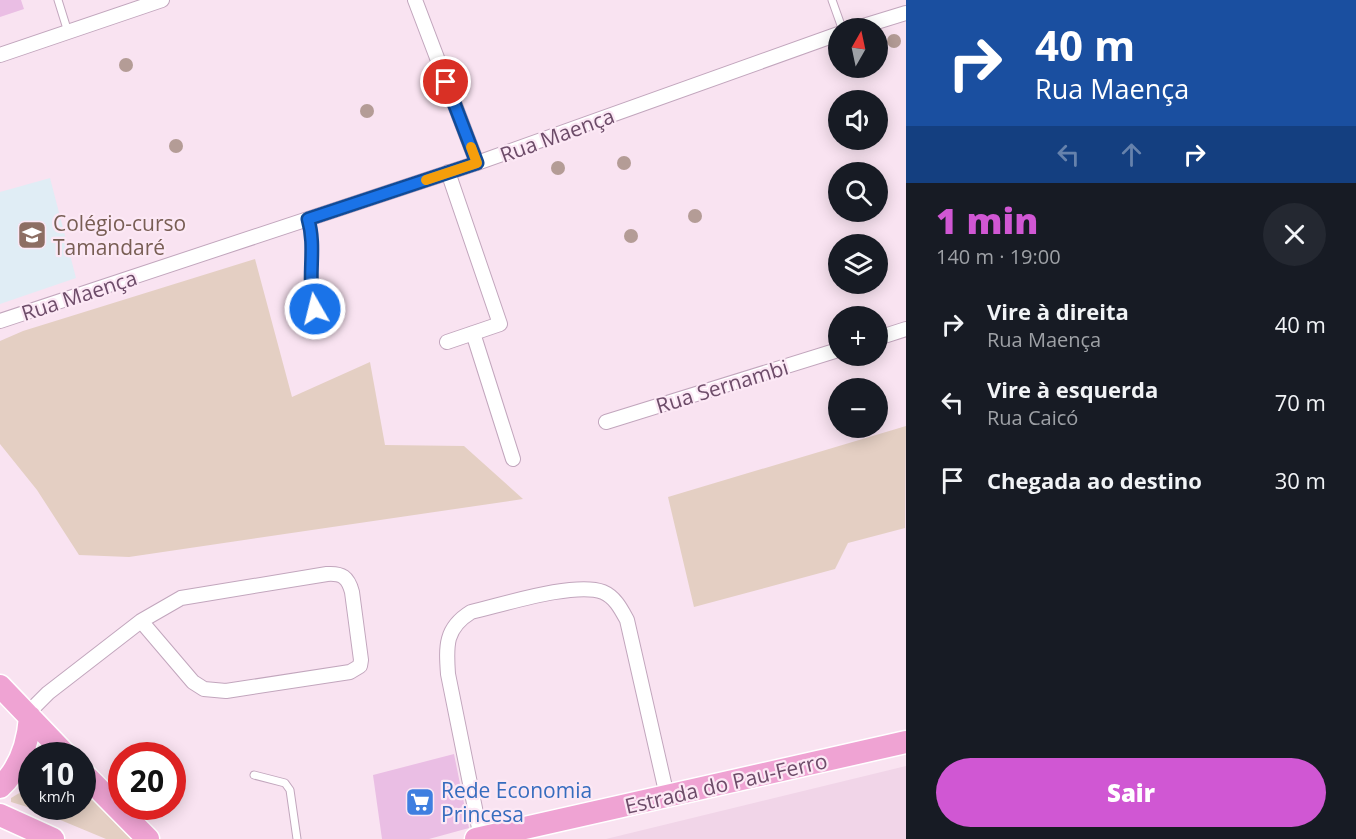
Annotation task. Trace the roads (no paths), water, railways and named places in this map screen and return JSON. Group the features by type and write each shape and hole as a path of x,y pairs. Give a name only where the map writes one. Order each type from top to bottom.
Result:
{"main road":[{"path":"0,686 55,742"},
{"path":"0,788 9,779 21,760 29,715"},
{"name":"Estrada do Pau-Ferro","path":"479,838 906,742"},
{"path":"96,786 148,839"},
{"path":"0,815 53,838"}],"street":[{"path":"0,55 162,0"},
{"path":"415,0 477,163"},
{"path":"888,18 906,13"},
{"name":"Rua Maença","path":"0,321 477,163 828,38"},
{"path":"447,342 500,324 448,172"},
{"path":"888,335 906,329"},
{"path":"473,333 513,459"},
{"name":"Rua Sernambi","path":"606,422 828,353"},
{"path":"29,715 48,693 141,621 186,596 336,574 349,581 360,666 350,672 215,691 194,682 141,621"},
{"path":"479,838 448,674 446,651 450,633 459,620 471,612 528,599 588,588 605,592 616,602 627,620 667,796"}],"lane":[{"path":"58,0 68,32"},
{"path":"832,0 838,18"},
{"path":"308,219 314,246 309,292 320,327"},
{"path":"254,775 285,783 290,790 297,839"}],"place":[{"name":"Colégio-curso Tamandaré","path":"32,235"},
{"name":"Rede Economia Princesa","path":"420,802"}]}
